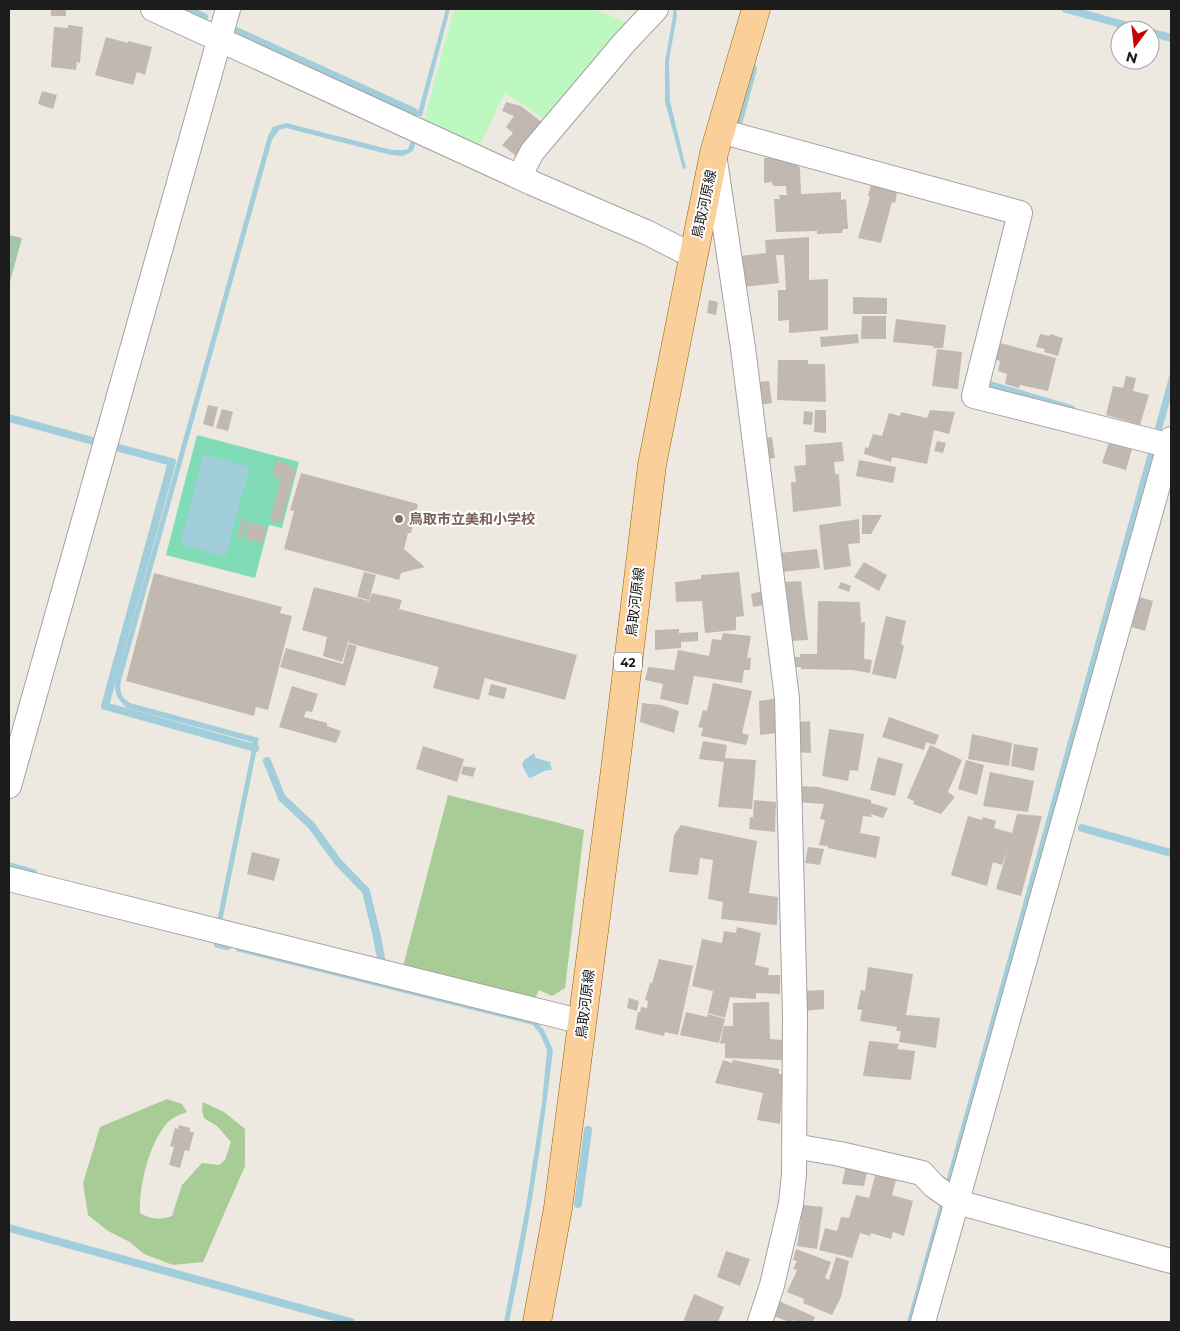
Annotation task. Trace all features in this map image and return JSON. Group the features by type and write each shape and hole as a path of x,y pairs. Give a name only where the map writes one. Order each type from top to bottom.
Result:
{"main road":[{"name":"鳥取河原線","path":"537,1322 558,1208 583,1022 652,465 717,142 756,9"}],"street":[{"path":"153,9 519,177 648,233 693,256"},
{"path":"9,786 228,9"},
{"path":"519,177 532,152 624,43 656,9"},
{"path":"760,1322 772,1285 791,1204 794,1174 795,1016 787,698 717,142 1020,214 974,396 1171,444 923,1322"},
{"path":"9,879 583,1022"},
{"path":"794,1146 840,1154 922,1174 934,1186 957,1202 1171,1261"}],"green space":[{"path":"455,9 593,9 634,25 549,122 505,93 480,145 424,121"},
{"path":"9,235 22,238 9,285"},
{"path":"197,435 299,462 282,528 269,525 255,578 166,555"},
{"path":"448,795 584,830 565,988 552,996 539,990 534,1001 402,970"},
{"path":"167,1099 182,1104 187,1112 180,1114 166,1124 153,1146 143,1180 140,1203 140,1213 148,1217 159,1219 172,1216 182,1185 202,1163 219,1165 225,1160 231,1142 217,1126 204,1118 203,1102 224,1112 245,1129 245,1166 203,1262 173,1265 144,1254 130,1242 108,1231 88,1215 83,1183 100,1127"}],"water":[{"path":"446,9 450,9 422,116 417,116"},
{"path":"673,9 676,9 677,16 669,60 670,101 686,168 683,169 665,102 665,61"},
{"path":"286,123 392,150 408,149 411,141 416,142 413,151 403,156 391,155 286,128 279,130 272,140 121,681 121,694 130,703 259,738 222,922 217,921 253,744 252,742 127,708 118,697 115,684 268,136 273,127"},
{"path":"1171,370 1171,397 914,1322 907,1322"},
{"path":"203,454 250,467 225,557 180,544"},
{"path":"534,753 536,758 550,762 552,770 544,771 529,778 522,765 524,760"},
{"path":"237,947 536,1021 544,1030 553,1050 534,1187 509,1322 504,1322 526,1207 542,1103 547,1050 540,1034 533,1025 236,951"}],"building":[{"path":"51,9 66,9 66,16 51,16"},
{"path":"68,25 83,27 80,63 77,62 76,70 51,67 54,27 68,28"},
{"path":"106,37 152,47 145,75 137,72 133,85 95,75"},
{"path":"42,91 57,95 53,109 38,104"},
{"path":"506,102 521,106 543,123 516,156 502,145 513,133 506,127 514,116 502,111"},
{"path":"764,158 785,158 785,162 797,161 798,167 800,167 801,194 841,192 841,200 846,199 848,229 843,229 842,233 817,234 817,231 776,232 774,199 780,199 779,195 787,195 786,186 773,186 772,182 764,183"},
{"path":"872,181 898,188 895,203 892,202 881,243 858,238 870,197 868,196"},
{"path":"809,237 809,280 828,279 828,330 789,333 789,320 778,321 778,290 786,290 784,255 776,255 779,283 744,287 740,256 766,253 765,240"},
{"path":"853,297 887,298 887,314 853,314"},
{"path":"709,300 718,302 716,315 707,313"},
{"path":"862,316 886,316 886,339 861,339"},
{"path":"896,319 946,325 943,348 893,342"},
{"path":"858,334 859,343 821,347 820,337"},
{"path":"1040,334 1050,336 1050,334 1063,338 1058,356 1044,352 1045,349 1036,347"},
{"path":"997,342 1056,358 1048,391 1020,385 1019,388 1005,384 1007,374 998,371 1000,361 992,358"},
{"path":"937,349 962,352 958,389 932,386"},
{"path":"778,360 808,360 808,364 825,364 826,402 777,400"},
{"path":"1126,376 1136,378 1133,391 1149,395 1140,425 1106,415 1113,386 1123,388"},
{"path":"769,381 772,403 759,405 756,382"},
{"path":"208,405 218,407 213,427 203,424"},
{"path":"222,409 233,412 228,431 216,428"},
{"path":"815,410 826,410 826,433 814,432"},
{"path":"930,410 955,412 949,434 934,430 927,464 892,457 891,462 864,454 865,447 868,448 873,434 882,436 889,413 900,416 901,412 927,418"},
{"path":"804,411 813,412 812,425 803,424"},
{"path":"772,437 775,458 766,459 763,438"},
{"path":"937,441 946,443 943,453 934,451"},
{"path":"842,442 844,461 834,462 835,474 839,474 841,506 793,512 791,482 796,482 794,466 806,465 805,445"},
{"path":"1109,442 1132,449 1126,470 1102,463"},
{"path":"859,460 896,467 893,483 856,476"},
{"path":"276,461 289,464 288,466 296,469 281,523 270,520 281,478 272,476"},
{"path":"301,473 418,504 411,533 408,533 404,549 425,567 401,573 399,580 284,549 294,511 290,510"},
{"path":"862,515 882,515 871,534 862,534"},
{"path":"242,519 247,520 242,538 237,536"},
{"path":"859,519 860,543 848,544 851,566 824,570 819,525"},
{"path":"249,522 267,527 262,543 245,538"},
{"path":"817,549 820,568 781,572 779,553"},
{"path":"864,562 887,575 879,591 854,577"},
{"path":"364,572 376,575 369,600 357,597"},
{"path":"739,572 744,616 736,617 736,630 705,633 702,601 676,602 675,582 701,579 701,575"},
{"path":"154,573 282,607 280,613 292,616 268,710 256,707 254,716 126,681"},
{"path":"801,581 808,640 790,641 783,582"},
{"path":"841,582 851,586 849,592 838,588"},
{"path":"314,587 369,601 372,593 402,600 399,609 577,655 565,700 485,678 479,700 433,688 439,667 349,643 349,639 342,662 323,656 327,637 302,630"},
{"path":"763,591 764,605 753,607 751,594"},
{"path":"1136,596 1153,601 1145,631 1128,626"},
{"path":"818,601 860,602 861,623 865,622 864,659 872,660 870,673 852,670 801,669 801,667 792,667 791,657 800,657 800,654 817,654"},
{"path":"886,616 906,621 901,644 904,646 896,679 872,674"},
{"path":"679,629 679,633 698,632 698,641 681,642 681,648 655,650 655,630"},
{"path":"723,633 751,636 747,658 751,658 750,670 744,670 742,683 694,676 688,705 660,699 663,684 645,680 648,667 674,670 678,650 709,656 712,639 721,640"},
{"path":"348,644 357,646 345,686 280,667 286,648 343,664"},
{"path":"713,683 752,691 742,733 749,735 746,745 701,736 703,728 698,727 703,710 707,711"},
{"path":"491,684 507,688 504,699 488,695"},
{"path":"292,686 318,694 312,712 306,711 304,717 327,723 327,726 341,731 336,743 279,727"},
{"path":"774,699 776,733 760,735 759,701"},
{"path":"642,703 661,705 679,711 674,733 640,722"},
{"path":"889,717 939,735 935,745 926,742 924,750 882,737"},
{"path":"810,721 811,753 796,752 796,722"},
{"path":"829,729 864,734 858,771 850,770 848,781 822,776"},
{"path":"972,734 1012,743 1009,766 968,759"},
{"path":"703,741 727,745 725,758 756,760 752,809 718,807 724,762 699,759"},
{"path":"1014,744 1038,748 1034,771 1011,766"},
{"path":"930,745 962,760 948,792 955,797 941,814 913,804 914,801 907,798"},
{"path":"423,746 464,759 457,782 416,769"},
{"path":"878,757 903,764 895,796 870,790"},
{"path":"966,760 984,765 977,795 958,789"},
{"path":"463,766 476,768 473,777 461,774"},
{"path":"990,772 1034,781 1028,812 983,806"},
{"path":"798,786 818,787 871,800 871,803 888,808 883,818 871,814 872,817 863,816 860,833 880,837 876,858 819,845 825,820 820,819 824,804 796,802"},
{"path":"754,800 776,802 775,832 749,829 750,817 753,817"},
{"path":"1017,814 1042,816 1021,896 996,889 1008,848 1002,865 993,862 987,886 951,875 968,816 982,820 983,817 996,821 994,828 1012,833"},
{"path":"681,825 757,841 749,893 778,897 777,925 721,919 723,902 708,899 713,860 700,858 698,875 669,872 674,835"},
{"path":"808,847 824,849 820,865 805,863"},
{"path":"252,852 280,859 274,881 247,874"},
{"path":"737,927 761,933 755,965 769,968 768,975 780,975 780,994 756,993 756,999 730,997 725,1018 708,1013 713,991 692,986 702,939 722,943 724,931 736,933"},
{"path":"659,959 693,966 678,1035 665,1032 664,1036 635,1029 638,1012 640,1012 641,1007 647,1008 648,1001 645,1000"},
{"path":"868,967 913,974 906,1015 940,1018 936,1048 899,1042 901,1031 896,1031 897,1027 860,1021 862,1010 857,1009 861,990 865,991"},
{"path":"824,990 824,1009 804,1011 803,991"},
{"path":"629,998 639,1001 637,1011 627,1008"},
{"path":"769,1002 770,1039 782,1040 782,1060 725,1058 725,1043 720,1044 724,1026 733,1026 733,1003"},
{"path":"686,1012 707,1017 708,1014 725,1019 719,1043 680,1035"},
{"path":"869,1041 899,1044 897,1049 915,1051 911,1080 863,1076"},
{"path":"723,1060 732,1063 733,1060 779,1069 779,1074 783,1074 780,1124 757,1120 763,1093 715,1083"},
{"path":"179,1125 190,1128 190,1132 194,1132 189,1151 185,1150 180,1168 169,1165 174,1147 170,1146 175,1128 178,1129"},
{"path":"846,1165 868,1167 864,1186 842,1184"},
{"path":"877,1169 898,1173 892,1195 913,1201 904,1236 893,1232 891,1239 871,1233 870,1236 860,1233 852,1258 819,1250 825,1228 837,1231 841,1217 849,1218 856,1195 869,1198"},
{"path":"803,1205 823,1207 817,1249 797,1246"},
{"path":"796,1249 831,1262 825,1278 829,1280 836,1257 849,1261 841,1297 832,1315 803,1303 804,1299 787,1292 797,1270 793,1269 797,1261 793,1260"},
{"path":"726,1251 750,1259 740,1286 717,1277"},
{"path":"694,1294 724,1307 718,1322 683,1322"},
{"path":"779,1301 815,1317 813,1322 797,1322 793,1320 789,1322 774,1316"}],"waterway":[{"path":"187,9 204,17"},
{"path":"1066,9 1110,21"},
{"path":"236,31 414,112"},
{"path":"1160,35 1171,38"},
{"path":"738,124 753,69"},
{"path":"984,380 983,383 1071,409"},
{"path":"9,418 93,441"},
{"path":"111,446 172,462 105,706 255,748"},
{"path":"267,761 282,798 311,825 338,862 366,891 382,964"},
{"path":"1082,828 1171,853"},
{"path":"9,866 33,873"},
{"path":"218,944 227,946"},
{"path":"578,1204 588,1130"},
{"path":"9,1228 351,1322"}],"place":[{"name":"鳥取市立美和小学校","path":"399,519"}]}
